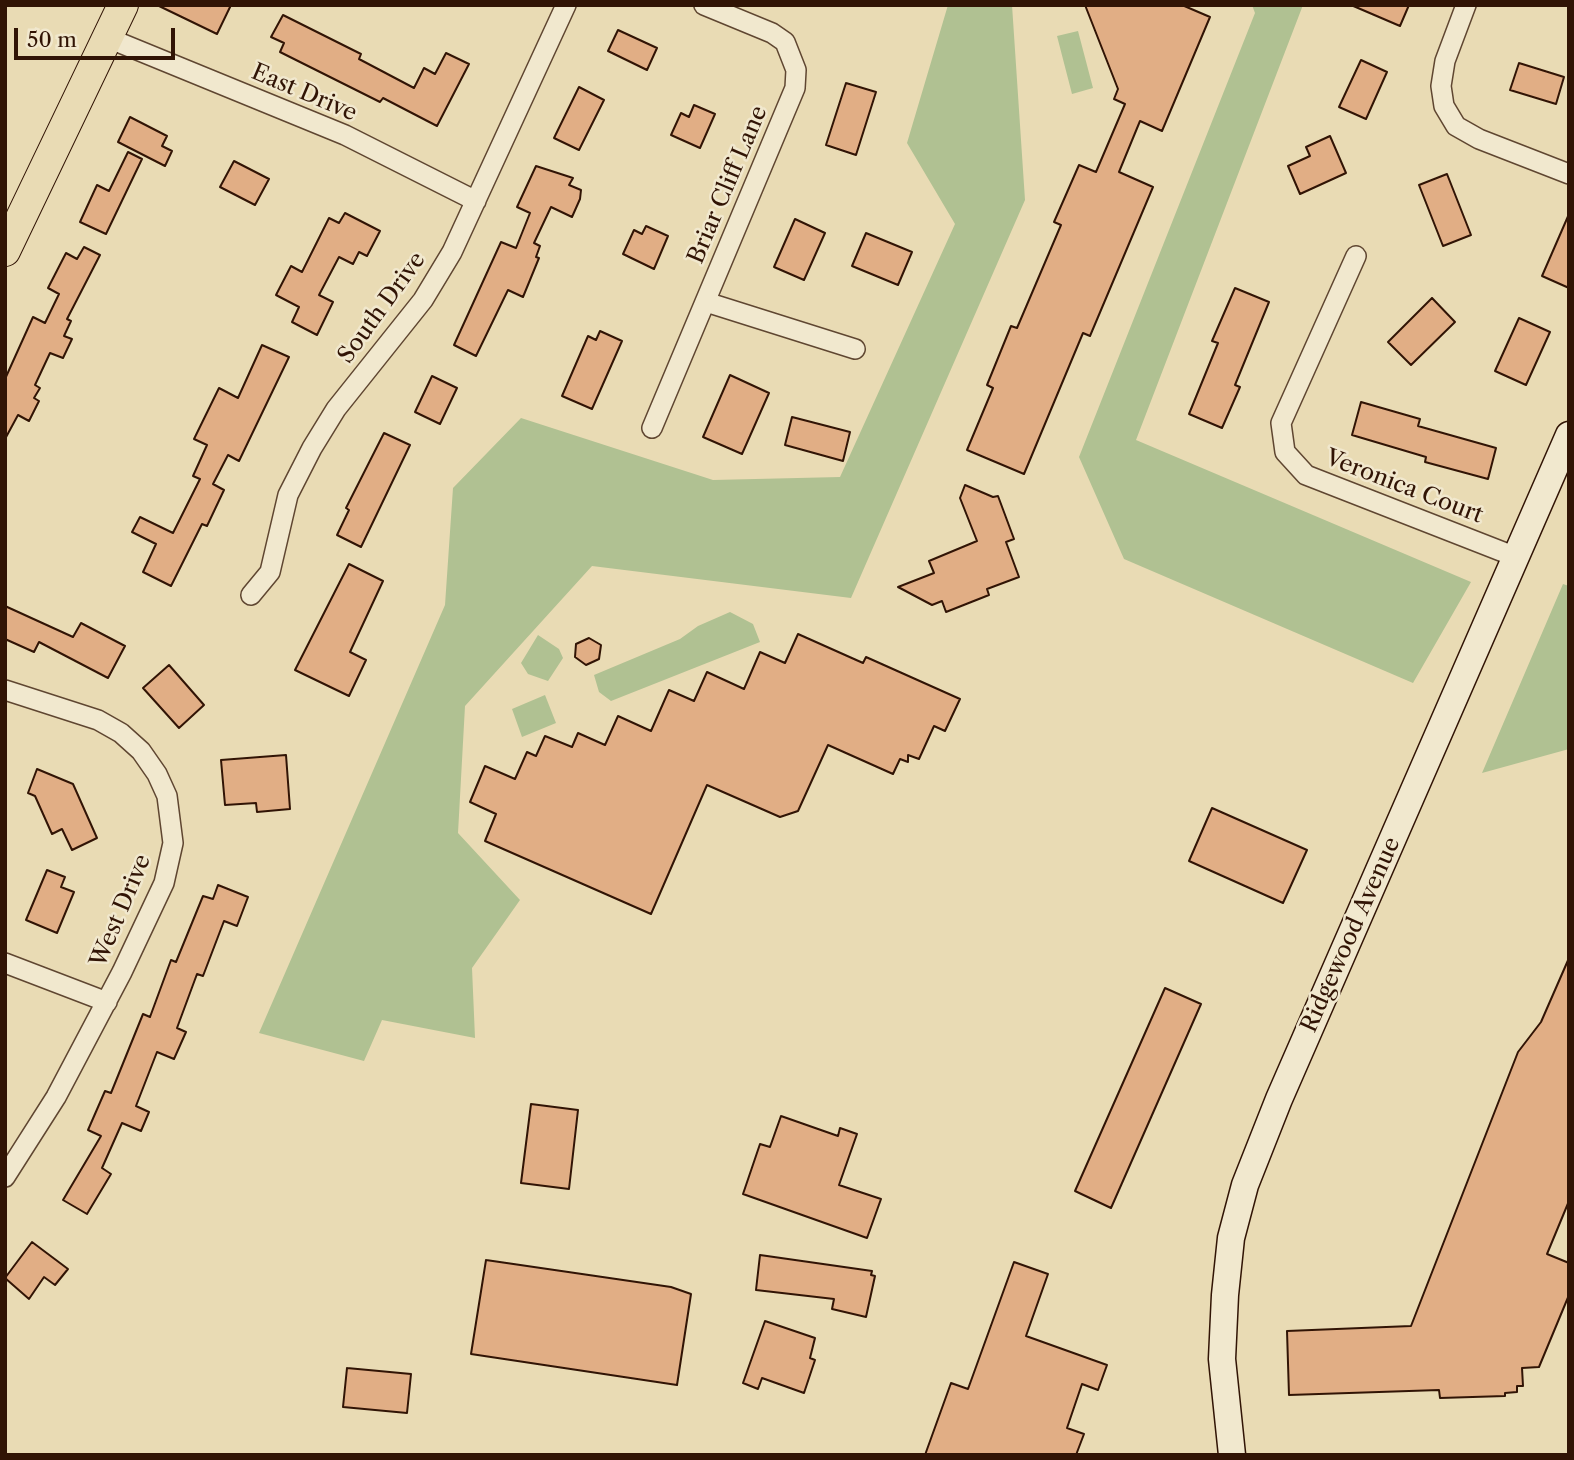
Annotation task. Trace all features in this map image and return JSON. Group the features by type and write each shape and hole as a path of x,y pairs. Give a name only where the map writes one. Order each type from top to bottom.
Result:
{"main road":[{"path":"5,251 123,5"}],"street":[{"name":"South Drive","path":"251,595 270,572 288,495 312,448 336,410 423,300 452,252 566,5"},
{"name":"Briar Cliff Lane","path":"652,428 795,88 796,70 792,53 785,42 772,33 704,5"},
{"path":"1466,5 1445,61 1441,86 1444,106 1456,126 1479,139 1569,174"},
{"name":"East Drive","path":"107,38 345,135 476,201"},
{"name":"Veronica Court","path":"1356,256 1281,423 1285,452 1306,475 1516,557"},
{"path":"706,302 855,349"},
{"name":"Ridgewood Avenue","path":"1233,1455 1222,1359 1231,1238 1245,1185 1279,1099 1569,435"},
{"name":"West Drive","path":"5,690 98,720 121,733 146,758 167,796 173,843 169,869 107,1002 56,1097 5,1177"},
{"path":"5,963 107,1002"}],"green space":[{"path":"948,5 1012,5 1025,200 851,598 592,566 465,706 458,833 520,900 472,968 475,1038 382,1020 364,1061 259,1033 445,605 453,488 521,418 713,480 840,477 955,224 907,143"},
{"path":"1252,5 1303,5 1136,440 1471,582 1413,683 1124,559 1079,457 1255,13"},
{"path":"1078,31 1093,88 1072,94 1057,36"},
{"path":"1563,584 1569,586 1569,749 1482,773"},
{"path":"730,612 753,624 760,642 611,701 599,692 594,675 680,639 698,626"},
{"path":"538,635 559,649 563,658 548,681 528,674 521,663"},
{"path":"545,695 556,723 522,737 512,709"}],"building":[{"path":"157,5 231,5 217,34"},
{"path":"1085,5 1182,5 1210,17 1162,131 1140,121 1119,172 1153,187 1090,336 1083,333 1024,474 967,450 993,388 987,385 1011,326 1017,328 1061,225 1054,222 1079,165 1096,172 1125,104 1114,99 1118,89"},
{"path":"1351,5 1409,5 1400,26"},
{"path":"283,15 361,54 359,59 414,88 424,68 435,74 446,53 469,64 437,126 383,98 380,102 280,52 284,43 271,37"},
{"path":"618,30 657,48 647,70 608,51"},
{"path":"1361,60 1387,72 1366,119 1339,107"},
{"path":"1519,63 1564,77 1556,104 1510,90"},
{"path":"846,83 876,92 856,155 826,145"},
{"path":"579,87 604,100 579,150 554,138"},
{"path":"694,105 715,114 700,148 671,135 681,113 689,117"},
{"path":"130,117 167,136 162,146 172,151 165,166 118,142"},
{"path":"1330,136 1346,173 1300,194 1288,166 1310,156 1306,147"},
{"path":"128,152 142,159 106,234 80,222 97,185 109,191"},
{"path":"234,161 269,179 255,205 220,187"},
{"path":"536,166 573,178 569,185 581,190 580,199 572,217 551,207 534,243 540,246 536,257 539,258 523,297 508,290 476,356 454,345 501,242 516,248 530,213 517,207"},
{"path":"1447,174 1471,235 1443,246 1419,185"},
{"path":"345,213 380,231 367,256 359,252 353,264 339,257 319,295 333,302 317,335 292,322 299,307 276,295 291,266 302,272 329,218 339,223"},
{"path":"1569,214 1569,288 1542,276"},
{"path":"795,219 825,233 804,280 774,267"},
{"path":"646,226 668,236 654,269 623,254 634,230 642,234"},
{"path":"866,233 912,252 898,285 852,266"},
{"path":"84,247 100,255 67,319 71,321 64,336 72,339 63,358 50,353 35,385 40,388 34,398 39,401 29,421 18,415 5,439 5,379 33,317 45,323 59,294 48,288 66,253 77,259"},
{"path":"1235,288 1269,302 1235,385 1240,387 1222,428 1189,414 1218,343 1212,341"},
{"path":"1432,298 1455,322 1411,365 1388,342"},
{"path":"1519,318 1550,332 1526,385 1495,371"},
{"path":"600,331 622,341 592,409 562,396 588,336 596,340"},
{"path":"262,345 289,357 239,461 228,455 213,484 224,490 207,526 202,524 171,586 143,572 156,544 132,532 140,517 173,533 200,479 193,476 207,445 194,439 219,388 238,398"},
{"path":"730,375 769,393 742,454 703,437"},
{"path":"432,376 457,388 440,424 415,412"},
{"path":"1361,402 1420,419 1418,426 1496,448 1488,479 1425,462 1426,457 1352,435"},
{"path":"792,417 850,432 843,461 785,445"},
{"path":"384,433 410,445 361,547 337,535 349,510 346,508"},
{"path":"965,485 993,497 998,496 1014,539 1006,542 1019,577 987,589 989,595 946,612 942,601 932,605 898,587 934,573 929,561 977,541 960,498"},
{"path":"349,564 383,581 350,652 366,660 349,696 295,670"},
{"path":"5,606 73,637 81,623 125,646 108,678 39,642 34,652 5,639"},
{"path":"798,634 863,663 866,657 960,699 945,731 934,726 919,759 908,755 908,762 900,759 893,774 828,745 798,811 780,817 707,785 651,914 485,841 496,814 470,802 485,766 515,779 527,752 536,756 545,736 572,747 578,733 605,745 618,716 651,731 669,690 694,701 707,672 744,689 760,652 785,663"},
{"path":"589,638 601,645 599,659 586,665 575,657 576,644"},
{"path":"169,665 204,705 179,728 143,688"},
{"path":"286,755 290,809 257,812 256,803 225,805 221,760"},
{"path":"37,769 73,784 97,838 72,850 62,829 52,834 35,796 28,793"},
{"path":"1212,808 1307,850 1283,903 1189,861"},
{"path":"47,870 65,877 61,887 74,892 57,933 26,920"},
{"path":"218,885 248,897 237,926 224,921 203,976 197,974 177,1028 186,1032 174,1059 157,1052 136,1106 149,1112 141,1131 122,1123 102,1168 111,1174 87,1214 63,1200 101,1136 88,1130 105,1091 111,1093 143,1014 150,1017 171,960 176,962 203,896 213,899"},
{"path":"1569,958 1569,1201 1547,1254 1569,1263 1569,1295 1539,1367 1522,1368 1523,1386 1517,1386 1517,1392 1505,1393 1505,1396 1440,1398 1439,1390 1289,1395 1287,1331 1411,1326 1518,1052 1541,1022"},
{"path":"1165,988 1201,1004 1111,1208 1075,1191"},
{"path":"531,1104 578,1110 569,1189 521,1183"},
{"path":"781,1116 838,1136 840,1128 857,1134 839,1185 881,1199 867,1238 743,1194 760,1144 770,1147"},
{"path":"32,1242 68,1269 55,1285 44,1277 29,1299 5,1278"},
{"path":"760,1255 872,1271 871,1275 875,1276 866,1317 832,1309 834,1299 756,1290"},
{"path":"486,1260 671,1287 691,1294 677,1385 471,1354"},
{"path":"1014,1262 1048,1274 1026,1336 1107,1365 1098,1390 1082,1384 1067,1428 1084,1434 1076,1455 925,1455 951,1383 968,1389"},
{"path":"765,1321 815,1338 810,1358 815,1360 804,1393 762,1378 758,1389 743,1383"},
{"path":"347,1368 411,1374 407,1413 343,1407"}]}
